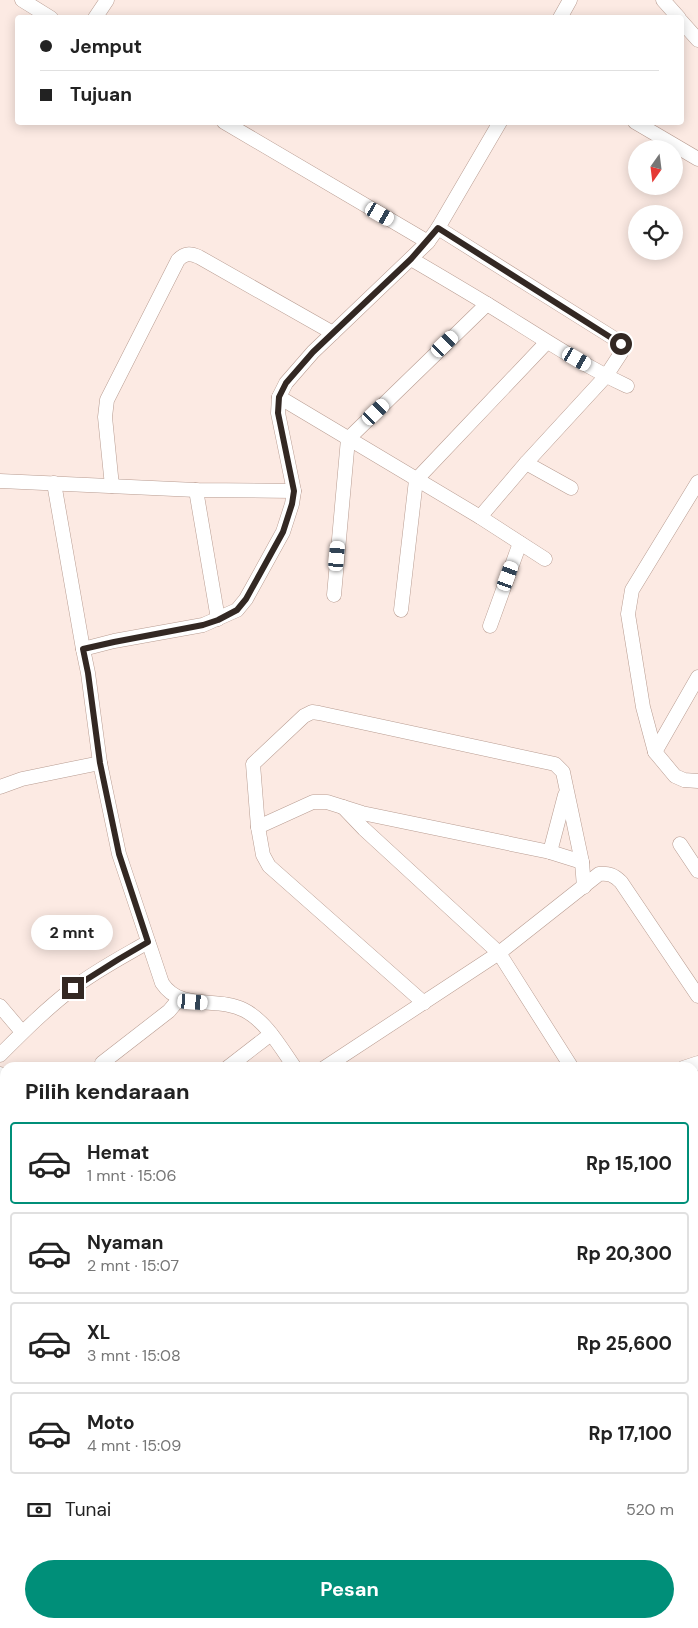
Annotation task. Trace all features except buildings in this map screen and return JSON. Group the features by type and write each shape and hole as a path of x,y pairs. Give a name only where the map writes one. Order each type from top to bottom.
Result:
{"street":[{"path":"22,0 46,15"},
{"path":"97,15 107,0"},
{"path":"562,15 570,0"},
{"path":"664,0 676,15"},
{"path":"684,24 698,40"},
{"path":"229,125 428,242"},
{"path":"83,649 203,625 237,610 246,599 283,532 292,504 294,491 278,413 279,397 290,376 428,242 498,125"},
{"path":"640,125 698,159"},
{"path":"438,228 621,344 621,353 606,376 526,463 480,517"},
{"path":"112,486 105,417 106,400 173,269 183,255 189,254 199,257 333,333"},
{"path":"411,259 547,342 627,386"},
{"path":"334,596 348,439 487,304"},
{"path":"401,610 416,480 547,342"},
{"path":"279,397 480,517 544,559"},
{"path":"526,463 571,488"},
{"path":"0,481 196,490 294,491"},
{"path":"698,482 632,590 628,614 643,707 655,752 675,776 684,780 698,781"},
{"path":"54,483 88,673 100,763 119,854 162,984 179,999 243,1009 257,1019 271,1034 291,1062"},
{"path":"196,490 218,620"},
{"path":"490,626 520,543"},
{"path":"655,752 698,677"},
{"path":"424,1003 270,866 263,854 258,827 253,764 304,716 312,712 554,764 563,772 582,862 584,887"},
{"path":"0,787 22,779 100,763"},
{"path":"550,852 566,791"},
{"path":"258,827 313,802 327,802 362,813 550,852 582,862"},
{"path":"343,807 364,830 498,953 568,1062"},
{"path":"680,844 698,870"},
{"path":"333,1062 498,953 599,874 615,876 698,996"},
{"path":"0,1055 22,1032 73,988 148,942"},
{"path":"105,1062 169,1011 179,999"},
{"path":"0,1006 22,1032"},
{"path":"235,1062 271,1034"}],"route":[{"path":"73,988 148,942 119,854 100,763 83,649 203,625 231,614 242,605 283,532 292,504 294,491 278,413 279,397 290,376 428,242 438,228 621,344"}]}
